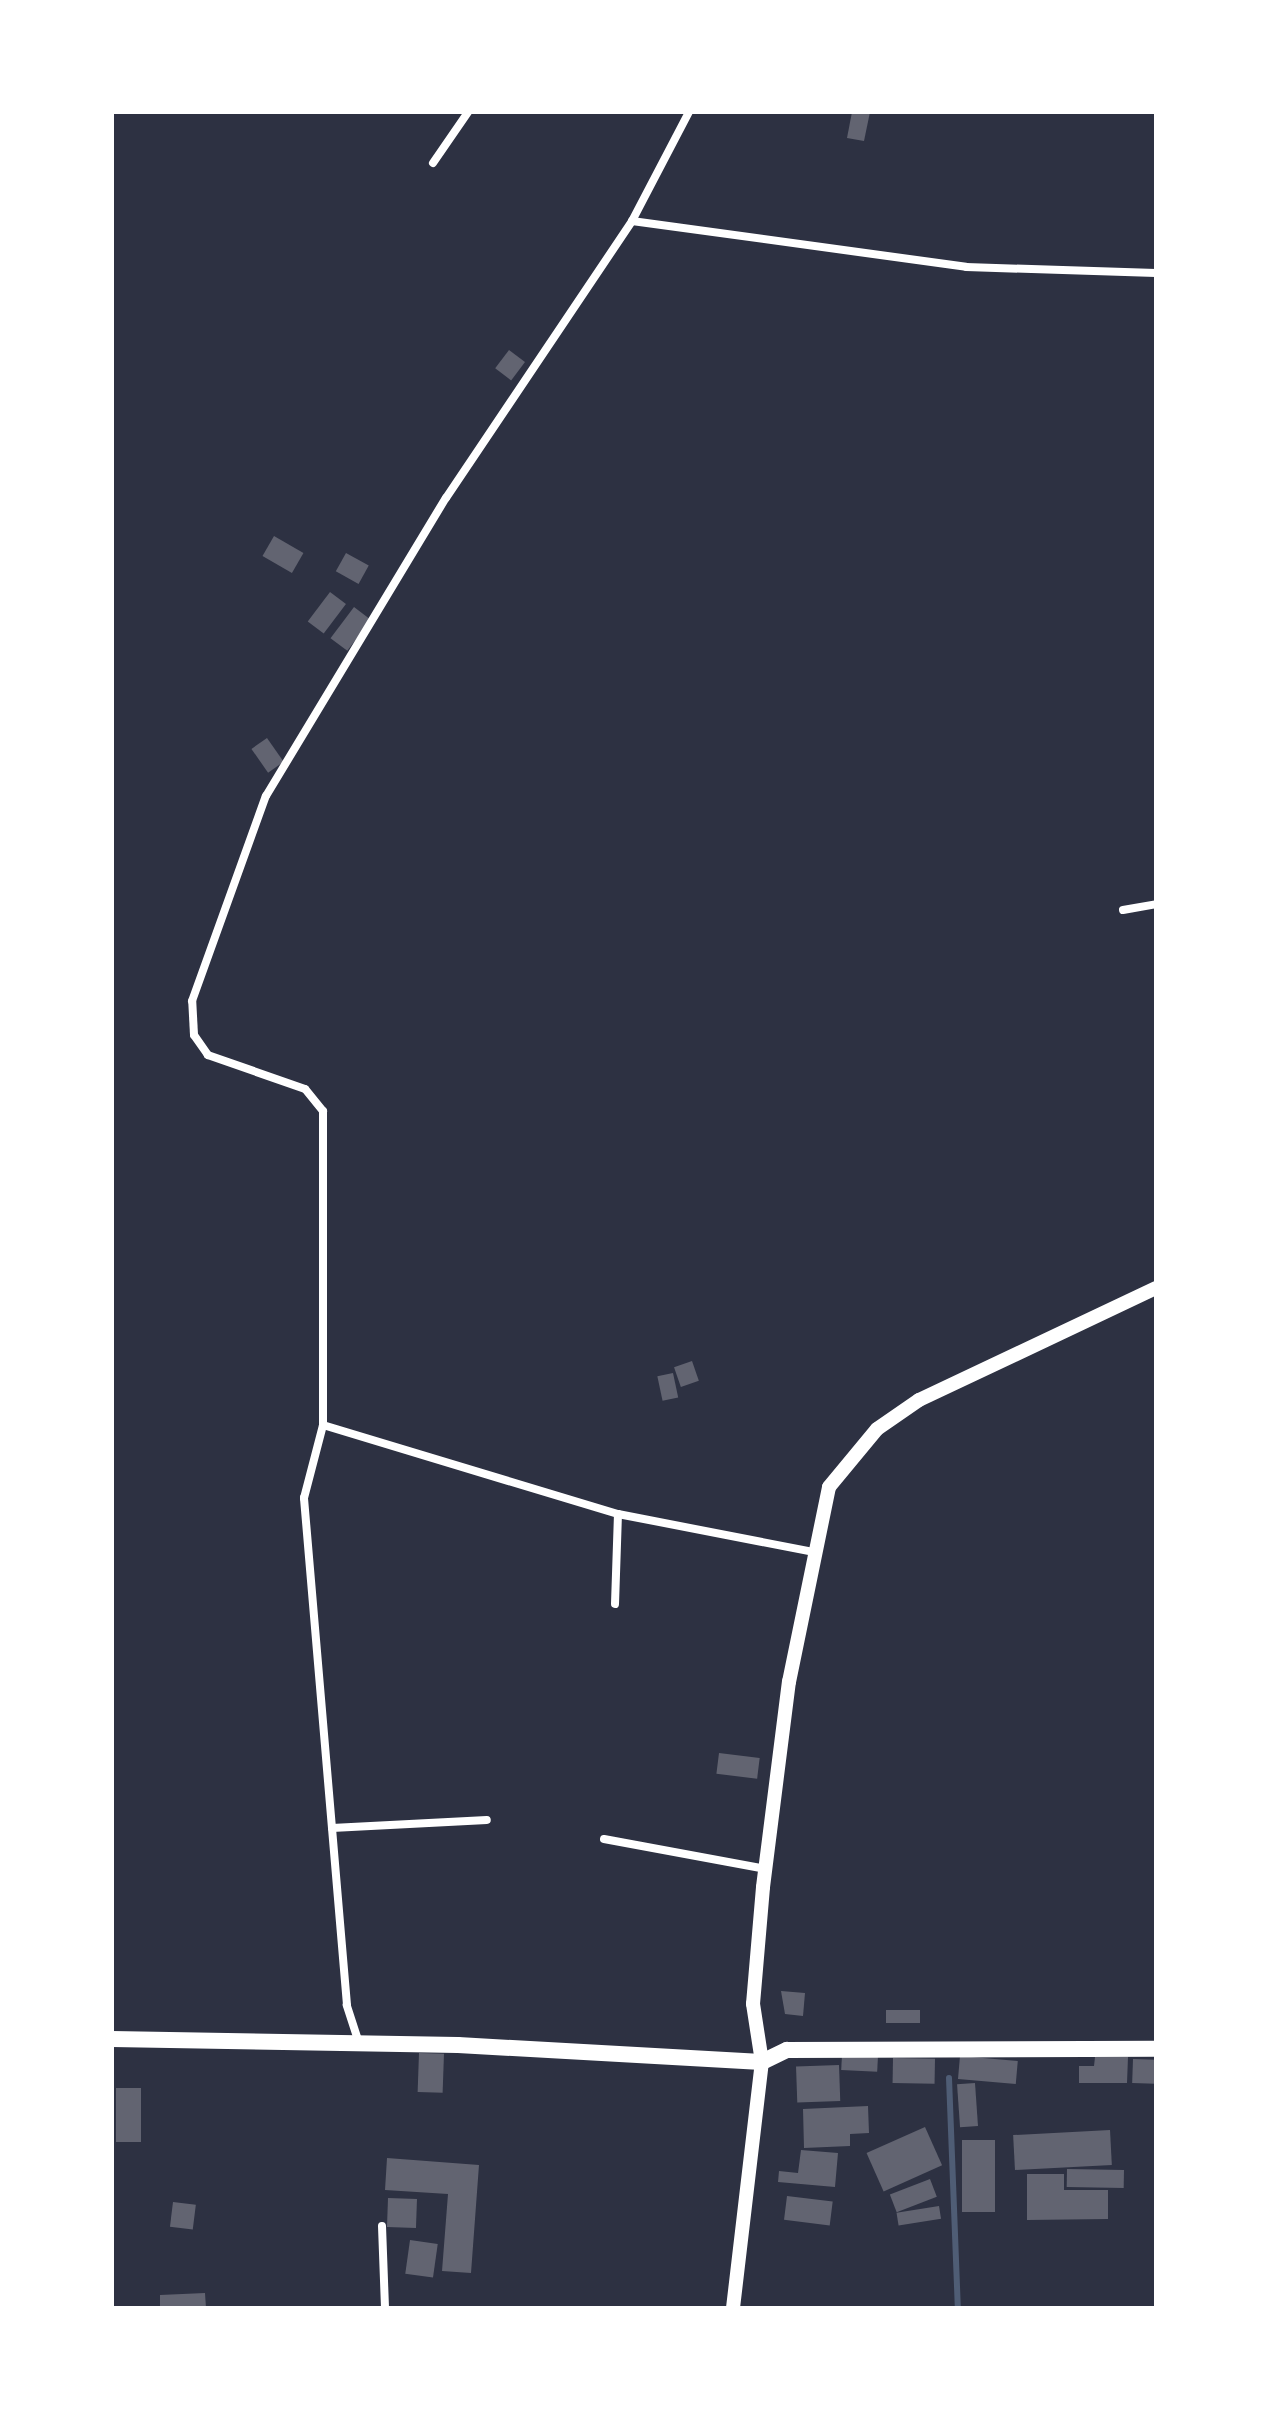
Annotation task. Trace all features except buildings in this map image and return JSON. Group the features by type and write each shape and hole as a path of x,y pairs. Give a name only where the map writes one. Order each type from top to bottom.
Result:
{"main road":[{"path":"112,2039 359,2043 762,2062 787,2050 1156,2049"}],"street":[{"path":"433,163 468,112"},
{"path":"359,2043 347,2005 304,1498 323,1425 323,1111 305,1089 208,1055 194,1035 192,1001 266,796 446,498 632,221 689,112"},
{"path":"632,221 966,267 1156,273"},
{"path":"1123,910 1156,904"},
{"path":"733,2308 762,2062 753,2004 766,1869 814,1552 829,1487 877,1429 946,1386 1156,1288"},
{"path":"323,1425 618,1514 814,1552"},
{"path":"615,1604 618,1514"},
{"path":"332,1828 487,1820"},
{"path":"604,1839 766,1869"},
{"path":"382,2226 385,2308"}],"waterway":[{"path":"949,2078 958,2308"}]}
